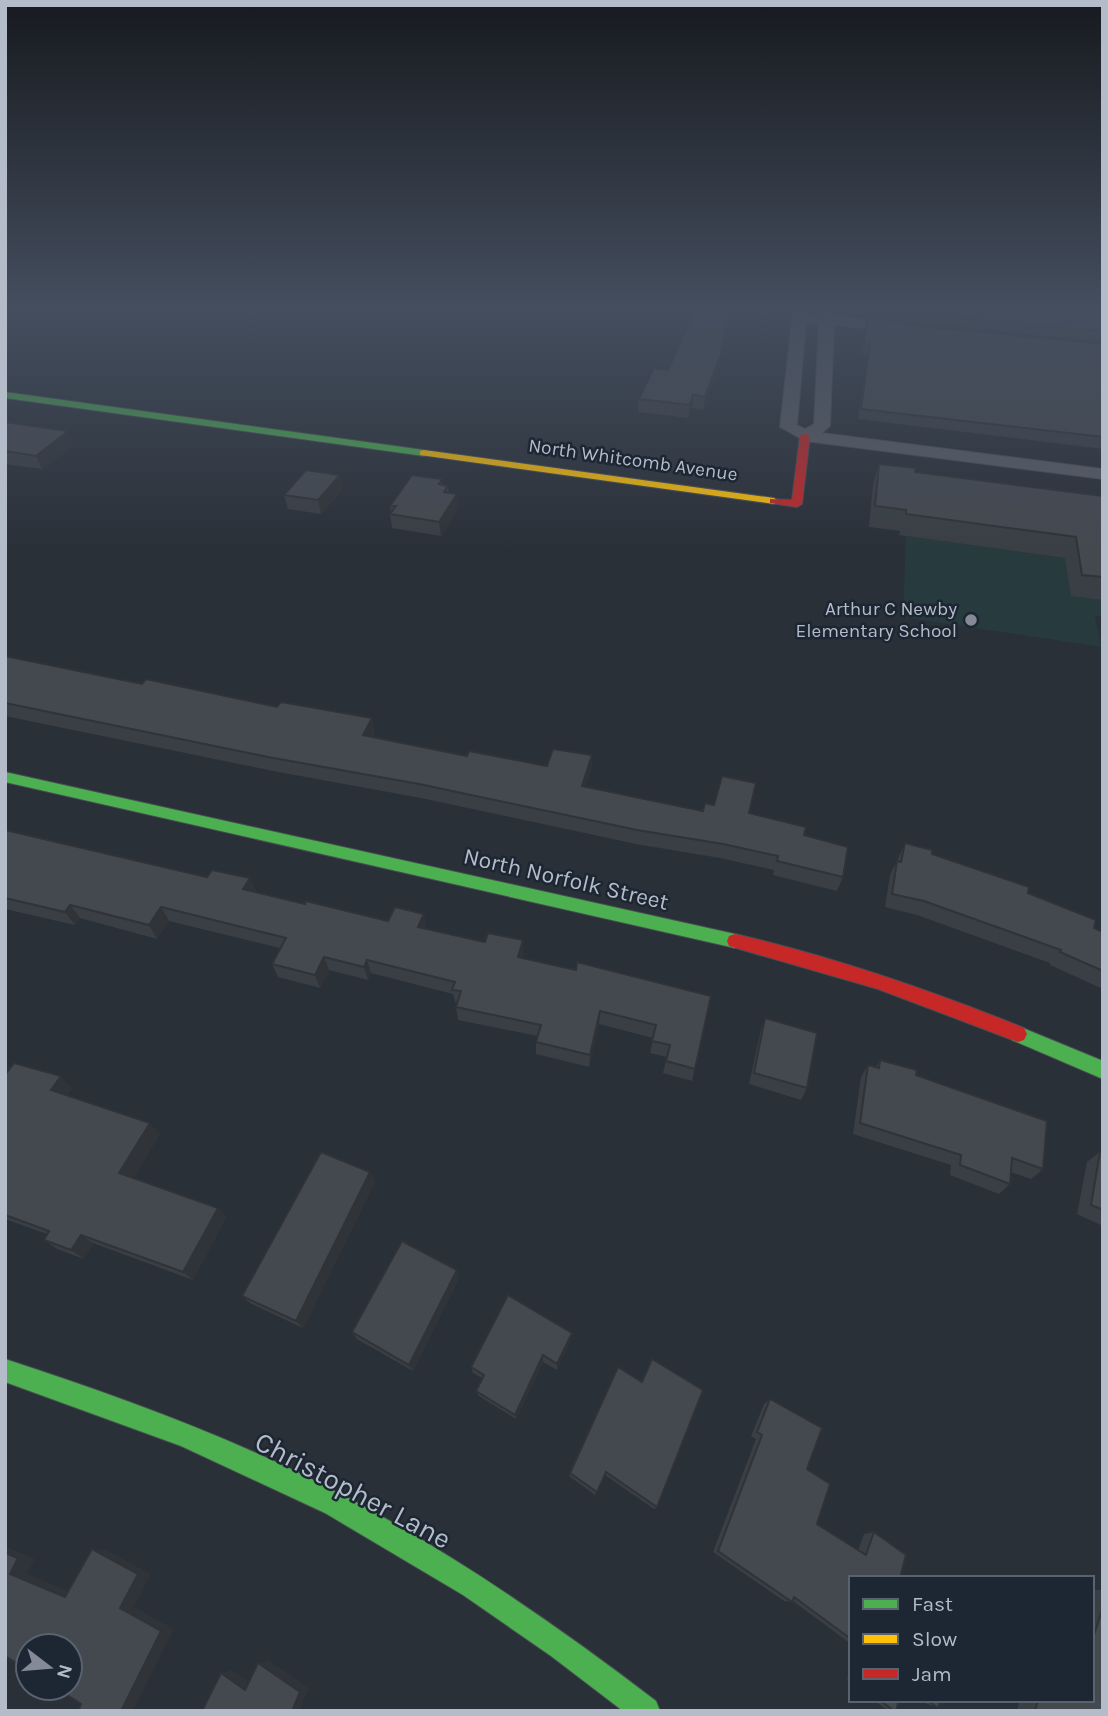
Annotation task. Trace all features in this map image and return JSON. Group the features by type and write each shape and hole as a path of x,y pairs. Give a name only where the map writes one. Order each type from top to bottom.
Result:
{"street":[{"path":"791,391 788,427 805,436 1103,474"},
{"path":"805,436 822,426 824,391"},
{"name":"North Whitcomb Avenue","path":"5,395 797,504 805,436"},
{"name":"North Norfolk Street","path":"5,777 781,951 931,998 1103,1070"},
{"name":"Christopher Lane","path":"5,1370 164,1426 312,1493 422,1555 512,1612 646,1711"}],"green space":[{"path":"906,536 1065,558 1103,600 1103,616 1095,616 1101,647 903,617"}],"building":[{"path":"643,391 707,391 705,397 693,395 690,405 639,399"},
{"path":"863,391 1103,391 1103,437 861,409"},
{"path":"5,422 68,431 36,456 5,451"},
{"path":"879,464 916,468 915,472 1103,496 1103,577 1082,575 1076,537 906,514 906,510 875,506"},
{"path":"306,470 340,475 318,500 284,495"},
{"path":"412,475 442,479 439,484 448,486 444,492 457,494 439,522 390,514 396,506 390,506"},
{"path":"5,656 142,684 146,679 277,707 281,702 372,718 363,735 467,756 469,751 547,766 553,749 592,755 582,786 703,811 705,803 714,805 722,776 756,783 749,813 806,827 804,835 848,847 843,877 777,861 778,856 723,844 637,830 419,784 268,757 5,703"},
{"path":"5,830 207,877 212,870 250,878 243,889 388,921 395,907 424,914 418,927 485,942 488,933 523,940 518,957 576,970 577,962 711,996 695,1069 666,1061 670,1045 652,1041 656,1025 600,1011 590,1055 536,1042 541,1025 456,1007 461,991 452,990 455,982 367,960 364,967 324,957 315,975 272,964 286,938 161,907 149,925 70,905 65,912 5,898"},
{"path":"905,843 932,850 932,854 1029,887 1028,893 1096,920 1094,928 1103,932 1103,971 1060,952 1061,950 924,901 892,894 897,861 901,862"},
{"path":"765,1018 817,1033 807,1088 754,1073"},
{"path":"880,1060 917,1070 916,1075 1047,1121 1043,1169 1012,1158 1010,1184 960,1165 961,1155 860,1123 868,1065 879,1068"},
{"path":"14,1063 61,1076 51,1090 150,1123 119,1173 218,1208 183,1272 81,1235 71,1250 44,1240 49,1231 5,1215 5,1075"},
{"path":"321,1152 370,1172 296,1321 242,1296"},
{"path":"1100,1152 1103,1153 1103,1210 1091,1205"},
{"path":"402,1241 457,1270 409,1365 352,1332"},
{"path":"508,1295 572,1333 557,1364 543,1355 515,1415 476,1391 484,1375 471,1367"},
{"path":"652,1359 703,1390 657,1507 606,1472 597,1492 570,1473 618,1367 642,1382"},
{"path":"770,1399 822,1428 807,1469 830,1484 817,1524 866,1555 874,1532 906,1555 901,1576 849,1576 849,1638 794,1597 792,1602 718,1551 762,1435 757,1432"},
{"path":"92,1549 138,1574 120,1608 161,1631 121,1711 78,1711 81,1704 78,1702 84,1702 84,1632 14,1632 14,1661 5,1656 5,1553 18,1558 10,1574 65,1597"},
{"path":"1103,1607 1103,1711 1035,1711 1037,1702 1094,1702 1094,1635"},
{"path":"258,1663 300,1692 292,1711 202,1711 221,1673 245,1690"},
{"path":"883,1702 898,1702 894,1711"}],"traffic: fast":[{"path":"5,395 424,453"},
{"path":"5,777 735,941"},
{"path":"1018,1034 1103,1070"},
{"path":"5,1370 182,1434 252,1464 381,1529 517,1615 646,1711"}],"traffic: slow":[{"path":"424,453 774,501"}],"traffic: jam":[{"path":"774,501 797,504 805,436"},
{"path":"735,941 878,981 1018,1034"}],"place":[{"name":"Arthur C Newby Elementary School","path":"971,620"}]}
